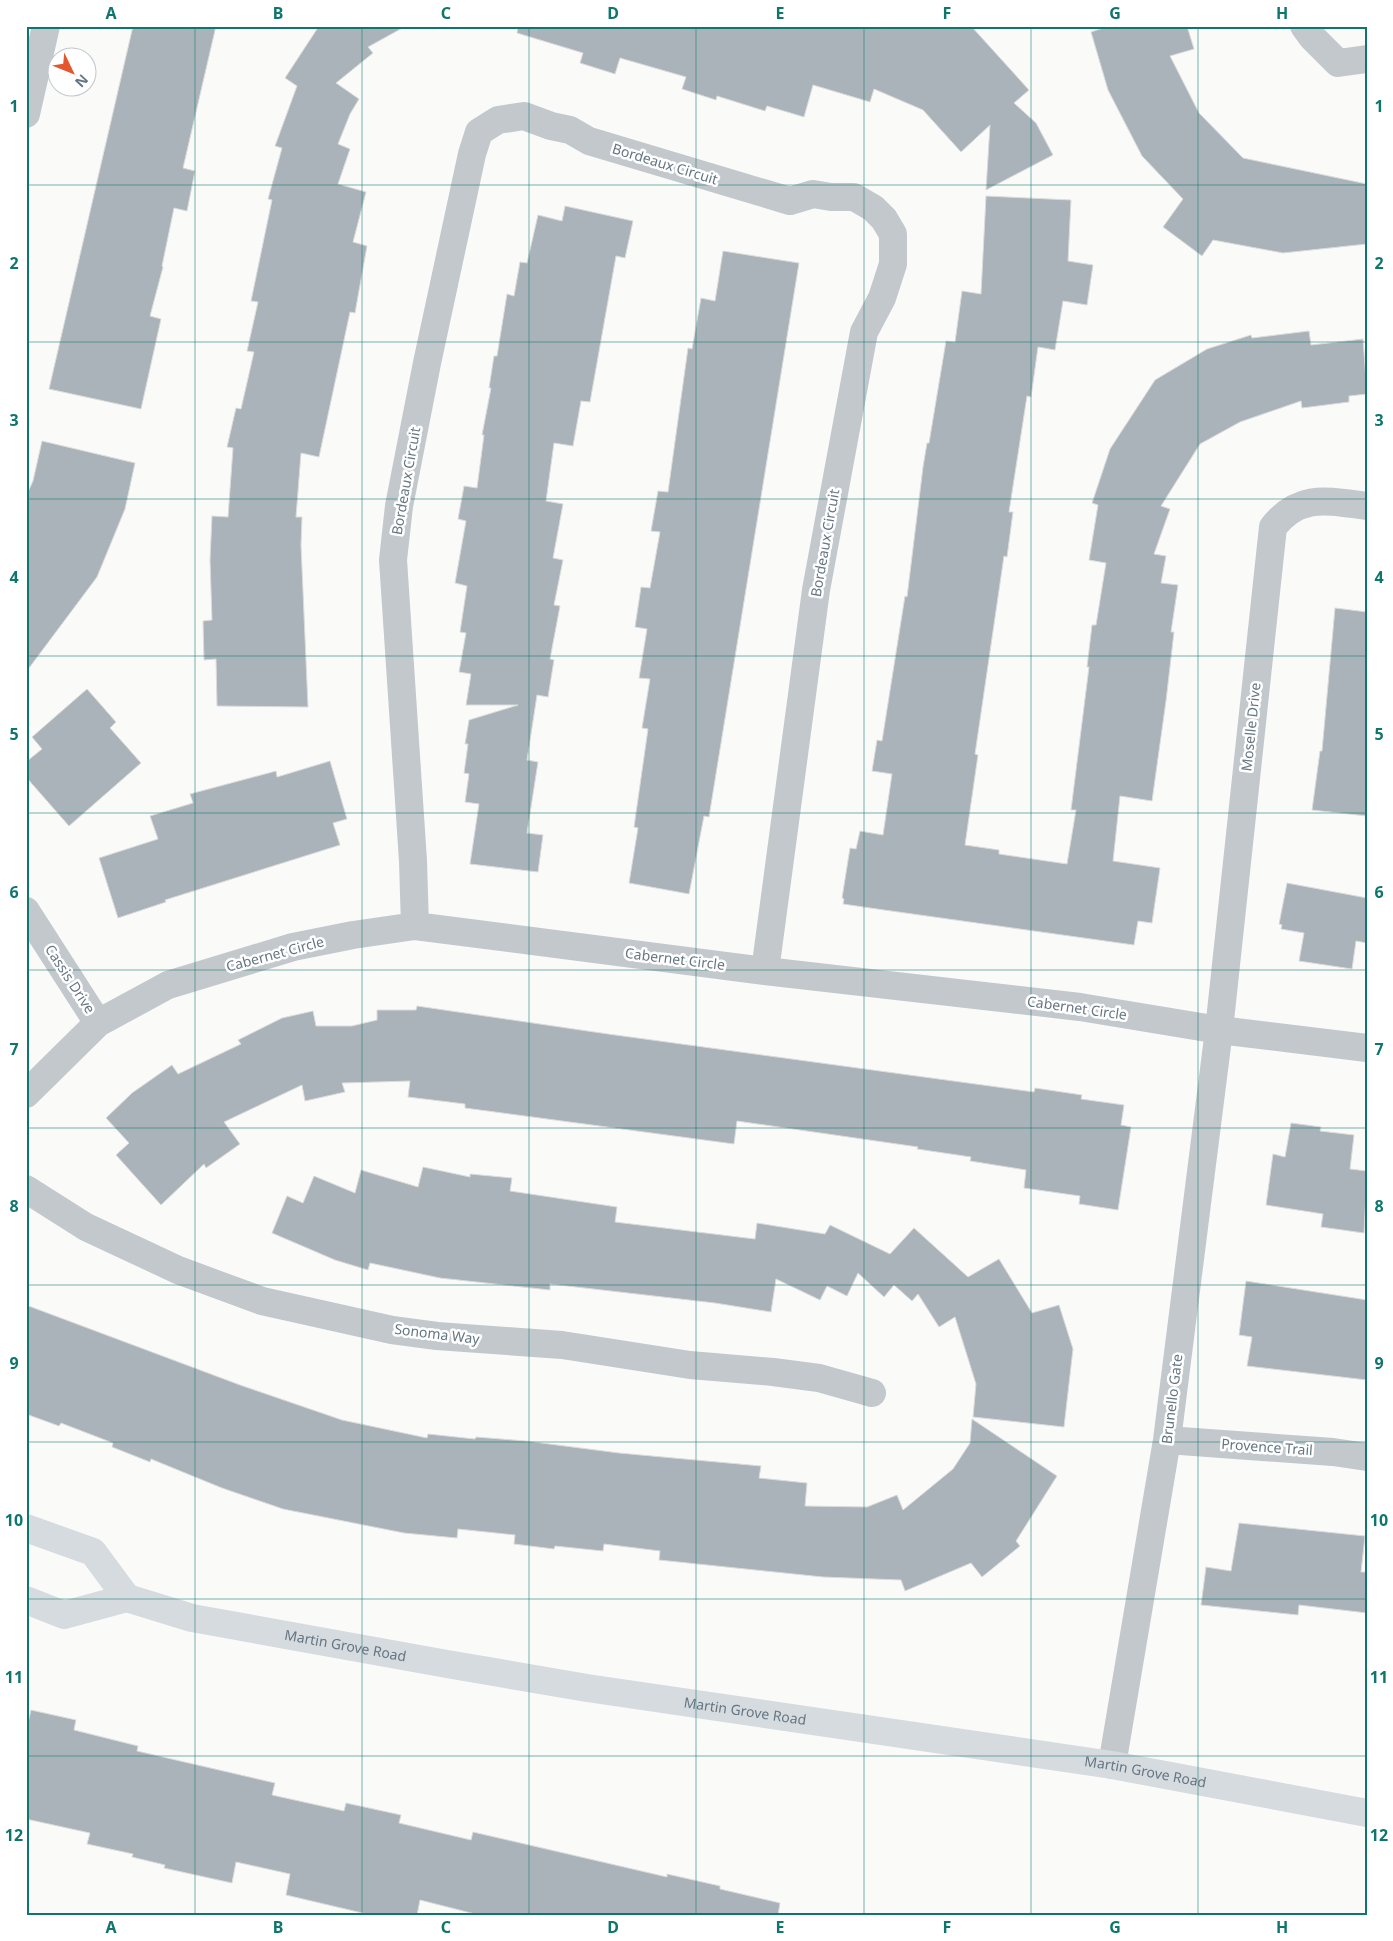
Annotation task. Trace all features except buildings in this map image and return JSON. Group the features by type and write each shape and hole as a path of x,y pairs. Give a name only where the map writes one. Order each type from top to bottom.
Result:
{"main road":[{"path":"26,1528 93,1552 127,1598 64,1615 26,1600"},
{"name":"Martin Grove Road","path":"127,1598 192,1618 456,1666 606,1691 1112,1766 1367,1813"}],"street":[{"path":"26,114 46,26"},
{"path":"1304,26 1312,37 1338,63 1367,59"},
{"name":"Bordeaux Circuit","path":"415,926 413,862 392,560 399,506 427,363 474,147 479,132 498,120 524,116 551,126 570,130 589,141 790,201 812,194 831,197 854,197 873,208 884,219 893,234 893,264 882,298 864,332 816,590 765,971"},
{"name":"Moselle Drive","path":"1219,1030 1272,527 1283,513 1302,503 1311,501 1367,506"},
{"name":"Cassis Drive","path":"26,911 98,1022"},
{"name":"Cabernet Circle","path":"26,1094 98,1022 168,985 294,946 415,926 765,971 1080,1007 1219,1030 1367,1048"},
{"name":"Brunello Gate","path":"1112,1766 1167,1440 1219,1030"},
{"name":"Sonoma Way","path":"26,1189 86,1228 178,1270 262,1300 401,1331 437,1336 562,1345 690,1366 773,1372 819,1378 872,1392"},
{"name":"Provence Trail","path":"1167,1440 1333,1452 1367,1457"}]}
